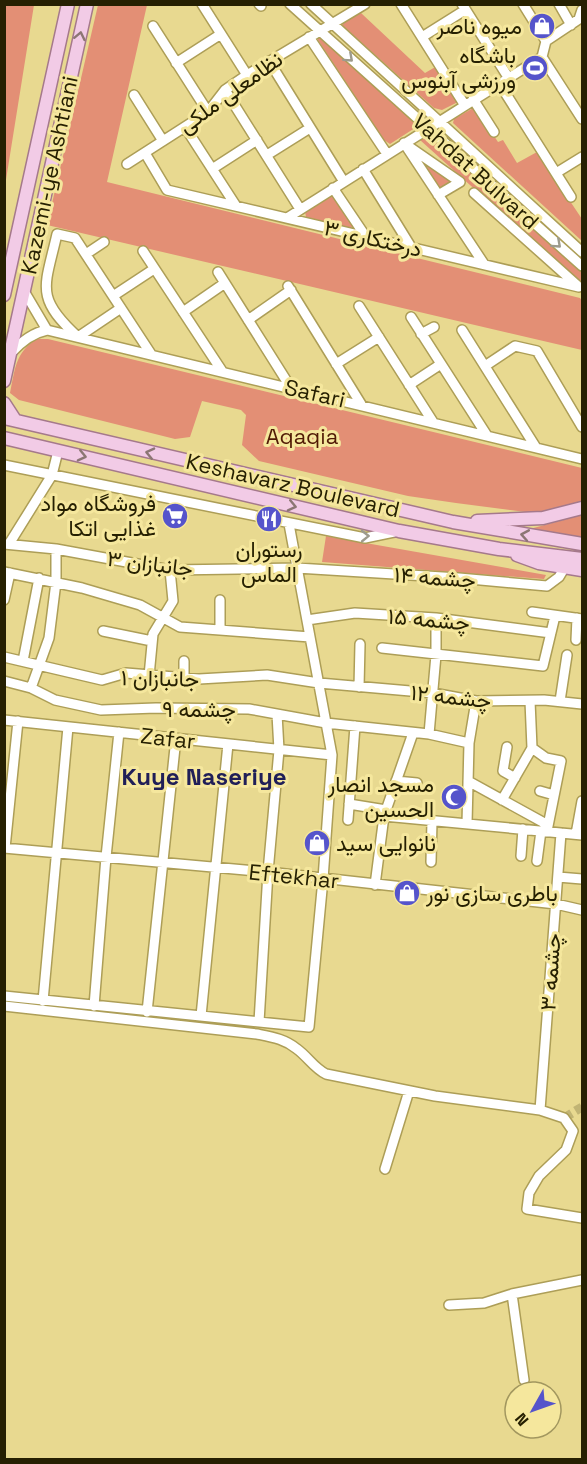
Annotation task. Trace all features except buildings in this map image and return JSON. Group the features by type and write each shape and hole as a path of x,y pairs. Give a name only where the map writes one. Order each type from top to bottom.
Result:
{"main road":[{"name":"Kazemi-ye Ashtiani","path":"4,295 68,4"},
{"name":"Kazemi-ye Ashtiani","path":"4,381 87,4"},
{"path":"4,403 10,419"},
{"name":"Keshavarz Boulevard","path":"10,419 453,522 582,544"},
{"name":"Keshavarz Boulevard","path":"4,438 399,531 499,549 582,559"},
{"path":"453,522 543,518 582,508"},
{"path":"499,549 539,563 582,570"}],"street":[{"path":"202,4 247,75"},
{"name":"Vahdat Bulvard","path":"290,4 582,266"},
{"name":"Vahdat Bulvard","path":"311,4 582,252"},
{"name":"نظامعلی ملکی","path":"127,164 208,112 225,90 247,75 332,23 350,8 365,4"},
{"path":"401,4 464,104"},
{"path":"523,4 546,41"},
{"path":"287,218 464,104 542,57 546,41 579,20 558,4"},
{"path":"422,37 464,7 508,77"},
{"path":"153,26 208,112"},
{"path":"176,63 221,34"},
{"path":"309,37 387,154"},
{"path":"542,57 582,119"},
{"path":"269,61 344,182"},
{"path":"499,83 571,198"},
{"path":"225,90 300,209"},
{"path":"134,95 163,141"},
{"path":"473,99 494,132"},
{"path":"185,127 236,206"},
{"path":"267,155 310,128"},
{"path":"212,169 257,140"},
{"path":"404,143 484,264"},
{"path":"404,143 460,182 438,195"},
{"name":"درختکاری ۳","path":"145,153 167,190 581,288"},
{"path":"556,173 582,157"},
{"path":"363,169 411,247"},
{"path":"333,189 366,237"},
{"path":"474,193 581,288"},
{"path":"121,308 78,337 58,319 48,303 45,287 57,234 75,238 86,254 151,354"},
{"path":"86,254 104,242"},
{"path":"143,251 222,371"},
{"path":"113,296 154,268"},
{"path":"218,272 291,388"},
{"path":"183,312 225,283"},
{"path":"248,320 289,288 361,404"},
{"path":"10,353 38,332 47,330 24,291"},
{"path":"359,306 433,422"},
{"path":"411,317 486,434"},
{"path":"421,334 434,327"},
{"name":"Safari","path":"47,330 486,434 582,459"},
{"path":"462,330 535,446"},
{"path":"336,364 379,337"},
{"path":"485,366 515,346 537,351 582,427"},
{"path":"409,385 441,364"},
{"path":"7,544 52,475 58,451"},
{"path":"4,465 364,538 399,531"},
{"path":"4,996 309,1027 332,756 289,524"},
{"name":"جانبازان ۳","path":"7,544 56,549 170,570 297,568"},
{"path":"31,688 49,638 56,582 56,549"},
{"name":"چشمه ۱۴","path":"297,568 546,586 559,577 565,567"},
{"path":"149,676 152,641 157,626 173,602 170,570"},
{"path":"4,600 7,572 56,582 140,605 180,627 310,637"},
{"path":"23,661 39,578"},
{"path":"220,600 220,630"},
{"path":"532,612 580,619 576,640"},
{"name":"چشمه ۱۵","path":"307,620 355,613 436,618 551,633"},
{"path":"382,648 543,666 555,616"},
{"path":"429,734 436,655 436,618"},
{"path":"104,631 152,641"},
{"path":"359,687 360,644"},
{"path":"560,701 567,655"},
{"name":"جانبازان ۱","path":"4,657 102,680 126,673 199,679 267,675 319,683"},
{"path":"184,661 184,678"},
{"name":"چشمه ۹","path":"4,681 31,688 54,700 101,710 249,709 326,723 429,734 469,743"},
{"name":"چشمه ۱۲","path":"319,683 433,693 476,701 560,701 582,704"},
{"path":"467,824 469,743 476,701"},
{"path":"502,800 532,748 530,701"},
{"path":"259,1022 268,872 279,750 278,714"},
{"name":"Zafar","path":"4,720 332,756"},
{"path":"5,848 18,721"},
{"path":"348,820 355,726"},
{"path":"43,1001 68,727"},
{"path":"94,1006 119,732"},
{"path":"375,885 385,813 413,733"},
{"path":"147,1011 176,738"},
{"path":"201,1016 228,744"},
{"path":"507,747 503,771 515,778"},
{"path":"532,748 546,758 561,761 537,861"},
{"path":"396,781 417,783"},
{"path":"468,781 502,800 545,829"},
{"path":"540,791 554,795"},
{"path":"349,804 432,821 545,829 579,834 582,801"},
{"path":"431,862 432,821"},
{"path":"521,856 523,829"},
{"name":"چشمه ۳","path":"540,1110 561,833"},
{"name":"Eftekhar","path":"5,848 268,872 556,904 582,910"},
{"path":"558,877 582,879"},
{"path":"4,1006 257,1034 284,1039 315,1068 326,1074 409,1091 540,1110 564,1118 573,1131 566,1150 539,1176 529,1192 527,1209 582,1218"},
{"path":"385,1169 409,1091"},
{"path":"449,1305 484,1303 512,1294 582,1280"},
{"path":"512,1294 524,1380"}],"green space":[{"path":"4,5 34,5 5,186"},
{"path":"98,5 147,5 107,182 580,298 582,301 582,350 47,225"},
{"path":"361,13 425,73 437,66 458,102 442,110 434,108 342,25"},
{"path":"316,37 326,39 418,126 390,144 384,140"},
{"path":"475,107 498,142 503,140 517,163 537,152 582,219 582,241 453,123 454,119"},
{"path":"426,134 433,136 582,270 582,286 420,140"},
{"path":"425,162 453,181 440,189 423,164"},
{"path":"332,193 355,230 306,217 305,211"},
{"name":"Aqaqia","path":"37,339 48,339 582,468 582,502 556,512 534,513 408,496 259,461 242,445 246,415 241,410 202,401 190,437 175,439 19,400 10,393 17,362 24,350"},
{"path":"582,515 582,539 526,530"},
{"path":"326,536 546,575 544,579 322,562"}],"tunnel":[{"path":"564,1118 582,1107"}],"place":[{"name":"میوه ناصر","path":"542,26"},
{"name":"باشگاه ورزشی آبنوس","path":"535,68"},
{"name":"فروشگاه مواد غذایی اتکا","path":"175,516"},
{"name":"رستوران الماس","path":"269,519"},
{"name":"مسجد انصار الحسین","path":"454,797"},
{"name":"نانوایی‌ سید","path":"317,843"},
{"name":"باطری سازی نور","path":"407,893"}],"district":[{"name":"Kuye Naseriye","path":"204,777"}]}
